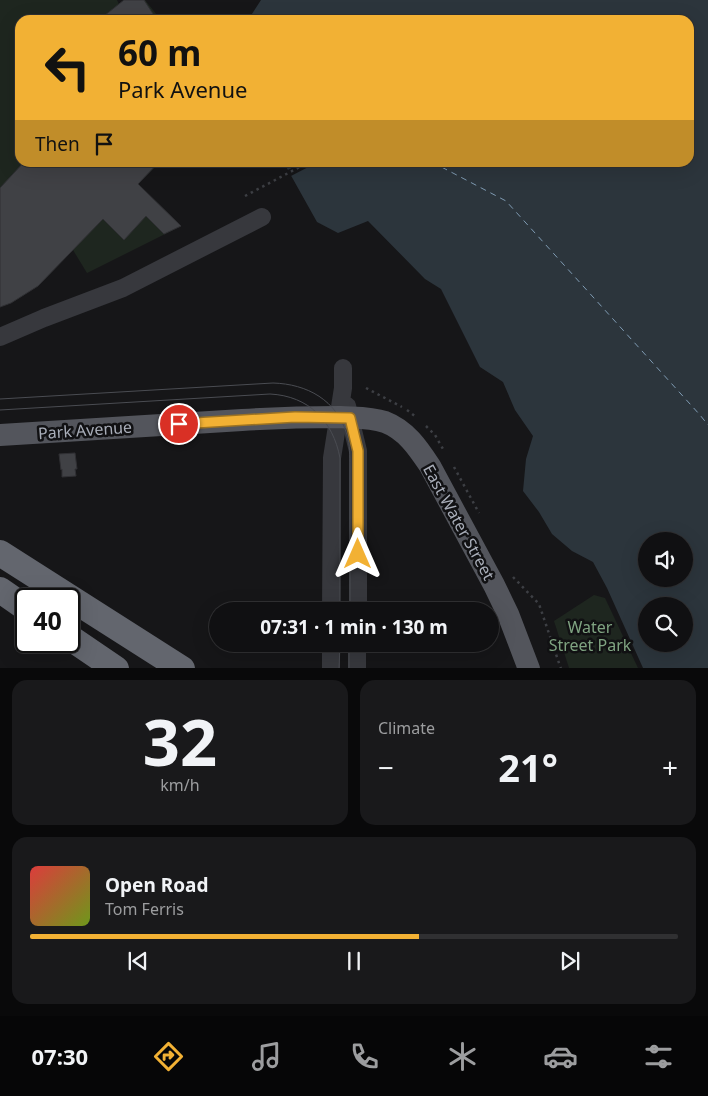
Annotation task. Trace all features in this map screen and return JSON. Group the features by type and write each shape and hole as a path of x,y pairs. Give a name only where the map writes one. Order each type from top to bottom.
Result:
{"highway":[{"path":"0,553 182,668"},
{"path":"0,590 15,600"},
{"path":"80,644 116,668"}],"main road":[{"name":"Park Avenue","path":"0,435 295,417 344,417"},
{"name":"East Water Street","path":"344,417 373,419 391,425 407,435 422,454 508,614 529,668"}],"street":[{"path":"0,337 122,288 262,217"},
{"path":"331,602 332,458 344,417 342,368"},
{"path":"344,417 358,451 358,602"},
{"path":"331,652 331,668"},
{"path":"357,652 357,668"}],"path":[{"path":"246,196 300,167"}],"green space":[{"path":"0,0 117,0 119,4 124,0 145,0 157,15 15,15 15,167 155,167 138,184 181,226 87,273 73,250 38,286 11,303 0,307"},
{"name":"Water Street Park","path":"594,595 605,598 638,668 569,668 554,621"}],"shaded area":[{"path":"261,0 708,0 708,668 643,668 607,588 593,562 572,551 552,534 539,512 523,491 526,459 533,436 515,410 503,382 480,367 441,289 425,279 368,221 338,233 317,222 286,167 694,167 694,15 251,15"}],"pier":[{"path":"294,167 308,167 289,177 286,171"}],"building":[{"path":"124,0 144,0 154,15 105,15"},
{"path":"19,167 154,167 138,184 181,226 164,234 146,216 124,240 103,219 38,286 11,303 0,307 0,188"},
{"path":"75,453 76,476 62,477 59,454"}],"ferry route":[{"path":"441,167 506,201 708,425"}],"tram line":[{"path":"0,399 273,383 298,387 319,396 336,412 349,443 350,602"},
{"path":"0,410 270,394 284,396 307,405 317,413 332,433 340,458 340,602"},
{"path":"339,668 340,652"},
{"path":"349,652 349,668"}],"route":[{"path":"179,424 295,417 350,418 358,451 358,554"}]}
